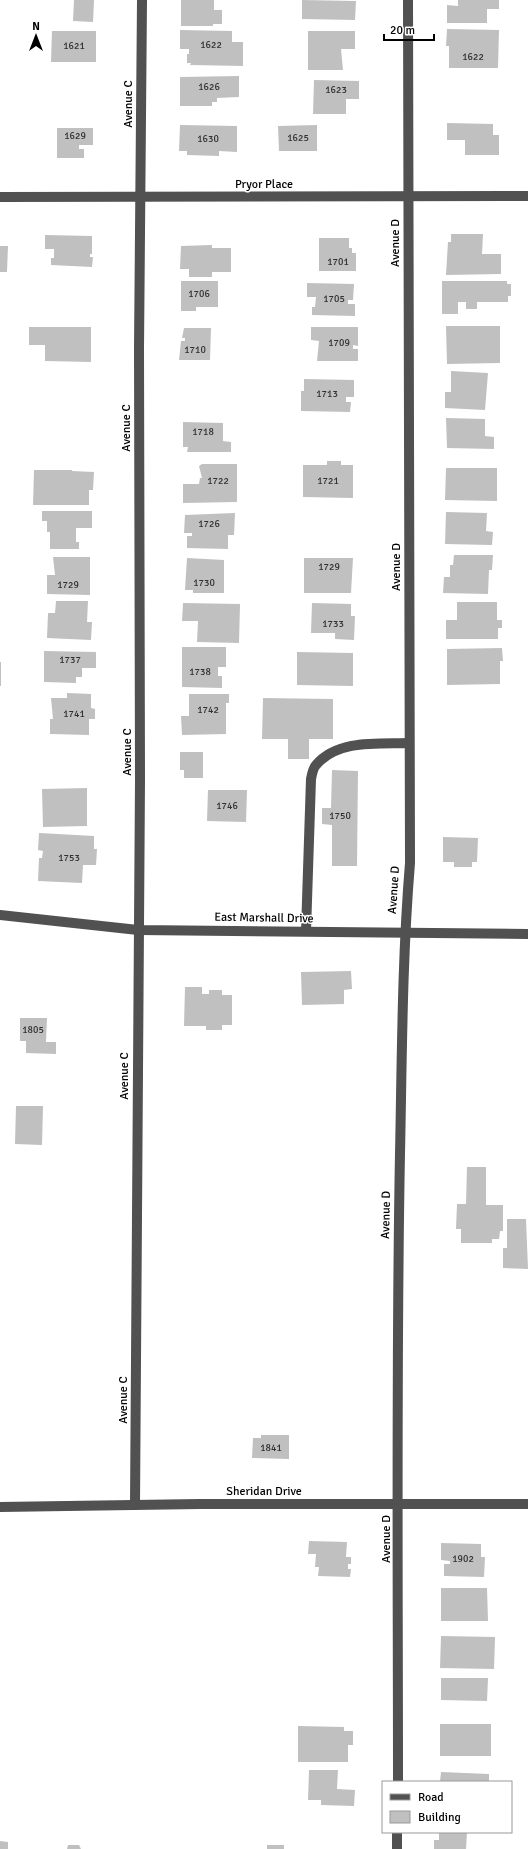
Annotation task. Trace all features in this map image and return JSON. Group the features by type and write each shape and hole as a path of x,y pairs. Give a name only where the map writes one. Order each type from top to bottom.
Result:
{"street":[{"name":"Avenue C","path":"136,1505 140,780 138,349 142,0"},
{"name":"Avenue D","path":"398,1781 399,1504 397,1338 404,934 410,863 408,0"},
{"name":"Pryor Place","path":"0,197 408,195 528,196"},
{"path":"306,931 311,779 316,765 331,752 353,745 409,743"},
{"name":"East Marshall Drive","path":"0,915 138,930 306,931 404,934 528,934"},
{"name":"Sheridan Drive","path":"0,1507 136,1505 528,1504"},
{"path":"397,1833 397,1849"}],"building":[{"path":"74,0 94,0 93,22 73,21"},
{"path":"181,0 214,0 214,10 222,10 222,24 213,24 213,26 181,26"},
{"path":"302,0 356,1 355,20 302,19"},
{"path":"458,0 499,0 499,9 487,9 487,23 447,23 447,5 458,6"},
{"path":"447,29 499,30 498,68 449,68 449,46 446,46"},
{"path":"180,30 232,31 232,42 243,42 243,66 190,65 191,63 187,63 187,54 189,54 189,49 180,49"},
{"path":"52,31 96,31 96,62 51,62"},
{"path":"308,31 355,31 355,49 341,49 343,70 308,70"},
{"path":"239,76 239,97 217,98 217,102 212,102 212,106 180,106 180,77"},
{"path":"314,80 359,81 359,99 346,99 346,114 313,114"},
{"path":"447,123 493,124 493,135 499,135 499,155 465,155 465,140 447,140"},
{"path":"180,125 237,126 237,152 219,151 219,156 187,155 187,151 179,151"},
{"path":"317,125 317,151 279,151 278,126"},
{"path":"57,128 93,128 93,145 79,145 79,149 84,149 84,158 57,158"},
{"path":"451,234 483,234 482,254 501,254 501,274 446,275 448,242 451,242"},
{"path":"45,235 92,236 92,254 90,254 90,257 93,257 92,267 51,265 51,258 54,258 54,249 45,249"},
{"path":"319,238 349,238 349,248 352,248 352,253 356,253 356,271 319,271"},
{"path":"212,245 212,248 231,248 231,272 212,272 212,277 189,277 189,269 180,269 181,246"},
{"path":"0,246 8,246 7,272 0,272"},
{"path":"181,281 218,281 218,307 196,307 196,311 181,311"},
{"path":"442,281 507,281 507,284 511,284 511,296 508,296 508,302 477,302 477,309 466,309 466,302 458,302 458,314 442,314"},
{"path":"307,283 354,284 353,300 348,300 348,304 355,304 355,316 312,315 312,307 315,307 316,297 307,297"},
{"path":"446,326 500,326 500,363 447,364"},
{"path":"29,327 91,327 91,362 45,361 45,345 29,345"},
{"path":"311,327 358,327 358,346 353,345 353,349 358,349 358,361 317,361 319,341 311,340"},
{"path":"184,328 211,328 210,360 179,360 181,341 185,341 185,338 182,338"},
{"path":"451,371 488,373 485,410 445,408 445,392 451,392"},
{"path":"304,379 354,380 354,397 346,397 346,402 351,402 350,412 301,411 301,391 304,391"},
{"path":"446,418 485,419 485,436 494,437 494,449 447,448"},
{"path":"183,422 223,423 223,441 231,442 231,452 187,452 188,447 183,447"},
{"path":"327,461 341,461 341,465 353,465 353,498 303,497 303,465 327,465"},
{"path":"202,464 237,464 237,502 183,503 183,484 199,484 200,478 202,478 199,466"},
{"path":"446,468 497,468 497,501 445,500"},
{"path":"34,470 72,470 94,472 93,490 89,490 89,505 33,505"},
{"path":"42,511 92,511 92,528 76,528 76,542 79,542 79,549 50,549 50,532 47,532 47,521 42,521"},
{"path":"446,512 487,513 486,531 493,532 492,545 445,544"},
{"path":"235,513 234,535 228,535 228,549 187,548 187,536 192,536 192,533 184,533 185,515"},
{"path":"454,555 493,555 492,570 489,570 488,594 443,593 444,577 450,577 450,565 453,565"},
{"path":"53,557 90,557 90,595 47,594 47,575 55,575"},
{"path":"187,558 224,560 224,593 193,593 193,590 185,590"},
{"path":"304,558 353,558 351,593 304,593"},
{"path":"56,601 88,601 87,622 92,622 91,640 47,638 48,613 55,613"},
{"path":"457,602 497,602 497,620 502,620 502,628 498,628 498,639 446,639 446,620 457,620"},
{"path":"183,603 240,604 239,643 197,642 198,621 182,621"},
{"path":"312,603 351,604 351,616 355,616 354,640 335,639 335,633 311,633"},
{"path":"182,647 226,647 226,667 218,667 218,676 222,676 222,688 182,687"},
{"path":"502,648 503,661 500,661 500,684 447,685 447,649"},
{"path":"44,651 96,652 96,668 82,668 82,677 76,677 76,683 44,682"},
{"path":"297,652 353,653 353,686 297,685"},
{"path":"1,662 1,686 0,686"},
{"path":"67,693 91,694 91,708 95,709 95,719 89,719 89,735 50,734 50,719 53,719 51,698 67,698"},
{"path":"189,694 229,694 229,703 226,703 226,734 182,735 181,716 189,716"},
{"path":"263,698 333,699 333,739 309,739 309,759 288,759 288,739 262,739"},
{"path":"180,752 203,752 203,778 184,778 184,770 180,770"},
{"path":"332,770 358,771 357,866 332,866 332,825 322,824 322,808 331,808"},
{"path":"87,788 87,826 43,827 42,789"},
{"path":"208,790 247,790 246,822 207,821"},
{"path":"39,833 94,836 94,849 97,849 96,865 83,865 82,883 38,881 39,858 42,858 43,851 38,850"},
{"path":"443,837 478,838 477,862 472,862 472,867 454,867 454,862 443,862"},
{"path":"351,971 352,989 344,990 344,1004 302,1005 301,972"},
{"path":"185,987 202,987 202,994 209,994 209,990 222,990 222,995 232,995 232,1025 222,1025 222,1030 206,1030 206,1026 184,1026"},
{"path":"20,1018 47,1018 46,1042 56,1042 56,1054 26,1053 26,1041 20,1041"},
{"path":"16,1106 43,1106 42,1145 15,1144"},
{"path":"467,1167 486,1167 486,1205 503,1205 503,1231 500,1231 499,1239 492,1239 492,1243 461,1243 461,1229 456,1229 457,1204 466,1204"},
{"path":"507,1219 526,1219 528,1269 503,1268 503,1248 507,1248"},
{"path":"261,1435 289,1435 289,1459 252,1458 253,1438 261,1438"},
{"path":"309,1541 347,1542 346,1557 351,1557 351,1564 348,1564 348,1569 351,1569 350,1577 318,1576 319,1567 315,1567 316,1554 308,1554"},
{"path":"441,1543 481,1544 481,1557 485,1557 484,1577 444,1576 444,1564 450,1564 450,1561 441,1560"},
{"path":"441,1588 487,1588 488,1621 441,1621"},
{"path":"441,1636 495,1637 494,1669 440,1668"},
{"path":"441,1678 488,1678 487,1701 441,1700"},
{"path":"440,1724 491,1724 491,1756 440,1756"},
{"path":"298,1726 344,1727 344,1731 353,1731 353,1745 348,1745 348,1762 298,1762"},
{"path":"309,1770 338,1770 337,1789 355,1790 354,1806 321,1805 321,1800 308,1800"},
{"path":"441,1772 489,1774 489,1781 440,1781"},
{"path":"439,1833 467,1833 466,1849 434,1849 434,1840 439,1840"},
{"path":"0,1841 8,1842 8,1849 0,1849"},
{"path":"68,1845 79,1845 81,1849 67,1849"},
{"path":"267,1845 284,1845 284,1849 267,1849"}]}
